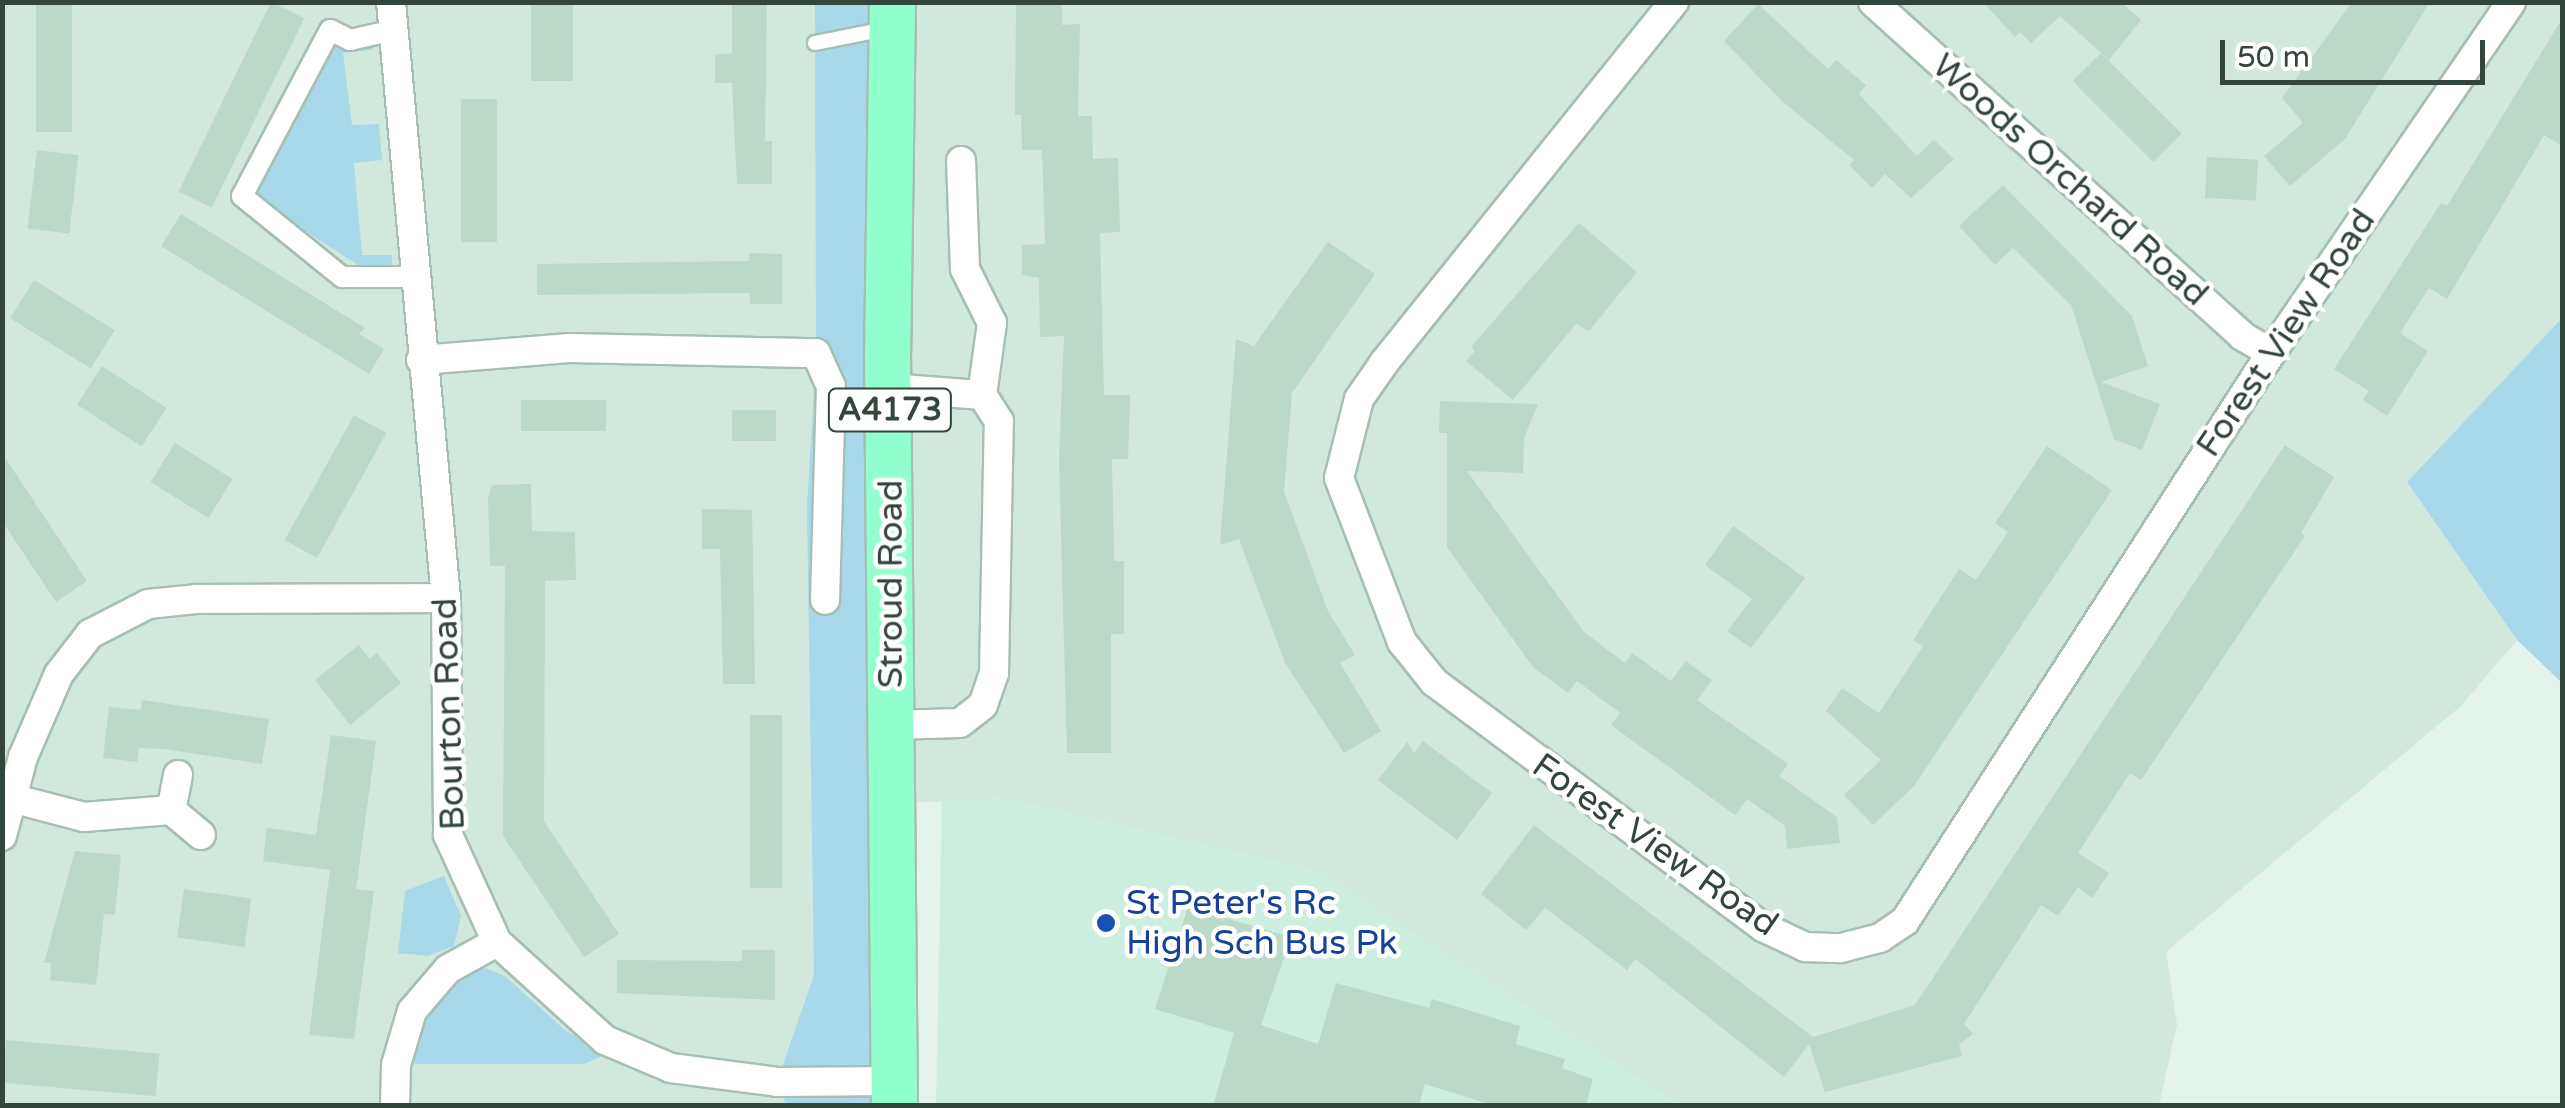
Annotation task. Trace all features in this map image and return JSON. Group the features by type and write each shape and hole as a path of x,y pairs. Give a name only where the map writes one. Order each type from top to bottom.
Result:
{"main road":[{"name":"Stroud Road","path":"892,15 894,1093"}],"street":[{"name":"Forest View Road","path":"1674,2 1376,375 1359,400 1339,478 1402,642 1434,682 1763,927 1805,947 1840,948 1880,938 1906,921 2270,353 2511,2"},
{"name":"Woods Orchard Road","path":"1873,2 2222,318 2270,353"},
{"name":"Bourton Road","path":"414,277 342,277 242,196 330,30 350,40 393,16 414,277 420,360 446,598 448,835 497,942 605,1040 671,1068 894,1093"},
{"path":"891,725 960,723 984,705 994,673 999,421 982,395 992,324 965,269 961,161"},
{"path":"420,360 570,348 816,353 831,386 824,600"},
{"path":"890,388 982,395"},
{"path":"2,836 11,798 59,674 90,634 148,604 446,598"},
{"path":"172,810 178,774"},
{"path":"11,798 84,816 172,810 201,834"},
{"path":"395,1106 396,1064 412,1011 448,969 497,942"}],"lane":[{"path":"816,44 892,15"}],"shaded area":[{"path":"2,3 2562,3 2562,318 2407,482 2517,640 2461,706 2166,952 2177,1025 2159,1105 1680,1105 1316,871 1009,799 888,803 894,1105 3,1105"},
{"path":"815,3 892,3 894,1105 786,1105 777,1082 814,975 807,507 816,353"},
{"path":"371,36 372,50 343,53 352,125 379,124 382,160 354,163 362,255 392,255 392,267 358,265 248,194 331,37"},
{"path":"2562,318 2561,682 2517,640 2407,482"},
{"path":"1010,799 1316,870 1680,1105 936,1106 942,801"},
{"path":"444,876 461,916 454,946 428,956 398,953 405,891"},
{"path":"486,968 506,977 566,1031 609,1053 584,1064 414,1064 423,1017 456,979"}],"building":[{"path":"36,2 72,2 72,132 36,132"},
{"path":"271,2 304,18 212,208 179,192"},
{"path":"531,2 573,2 573,81 531,81"},
{"path":"732,2 767,2 765,141 772,141 772,184 737,184 732,83 715,83 715,55 732,53"},
{"path":"1016,2 1062,2 1062,25 1080,24 1078,116 1092,116 1093,159 1118,158 1120,232 1100,233 1104,395 1130,395 1128,459 1112,459 1114,561 1124,561 1124,634 1111,634 1111,753 1067,753 1059,460 1064,336 1040,337 1039,278 1022,275 1022,245 1045,244 1042,150 1022,150 1021,115 1015,115"},
{"path":"1983,2 2121,2 2141,20 2109,60 2060,16 2031,43 2020,32 2015,37"},
{"path":"2352,2 2430,2 2345,139 2290,186 2264,156 2303,123 2282,98"},
{"path":"1758,4 1828,69 1836,60 1866,85 1859,94 1917,156 1934,140 1954,159 1911,198 1885,174 1872,188 1849,165 1854,160 1783,102 1724,41"},
{"path":"2562,19 2562,146 2544,135 2447,299 2429,288 2400,333 2428,351 2387,416 2363,400 2369,391 2334,369 2441,203 2447,206"},
{"path":"2101,53 2182,134 2153,162 2073,81"},
{"path":"461,99 497,99 497,242 461,242"},
{"path":"37,150 79,155 69,234 27,228"},
{"path":"2207,157 2258,160 2256,201 2205,198"},
{"path":"2003,185 2132,316 2148,366 2101,382 2160,404 2142,450 2114,439 2071,305 2013,248 1995,265 1959,226"},
{"path":"181,214 365,328 359,334 384,349 369,374 161,246"},
{"path":"1579,223 1637,272 1589,331 1576,324 1513,400 1466,361 1475,351 1471,347"},
{"path":"1328,242 1375,274 1292,393 1284,492 1328,611 1355,655 1340,663 1381,731 1344,753 1285,663 1239,539 1220,545 1236,339 1254,346"},
{"path":"749,253 782,254 782,304 750,304 750,293 537,295 537,264 749,261"},
{"path":"34,280 115,330 91,369 10,318"},
{"path":"102,366 167,408 142,447 77,405"},
{"path":"521,400 606,400 606,431 521,431"},
{"path":"1440,401 1538,404 1524,438 1523,473 1467,471 1584,632 1625,663 1632,653 1671,681 1686,661 1712,680 1697,700 1788,764 1779,776 1837,817 1840,843 1787,849 1785,826 1747,799 1735,815 1611,725 1620,713 1577,681 1568,693 1533,667 1447,547 1447,433 1439,433"},
{"path":"732,410 776,410 776,441 732,441"},
{"path":"354,415 386,433 317,558 285,540"},
{"path":"175,443 233,479 208,518 151,482"},
{"path":"2285,445 2334,477 2301,533 2305,536 2141,780 2130,773 2078,853 2109,873 2092,898 2078,887 2058,916 2041,905 1964,1024 1973,1034 1959,1045 1962,1056 1825,1092 1809,1044 1784,1077 1635,959 1627,970 1545,908 1526,930 1481,894 1534,825 1813,1037 1915,1005"},
{"path":"2047,446 2112,490 1914,786 1873,825 1844,795 1881,760 1826,711 1842,688 1879,713 1923,646 1913,640 1959,569 1976,580 2008,532 1995,523"},
{"path":"2,453 87,581 56,602 2,521"},
{"path":"531,484 532,531 575,532 576,580 545,581 544,821 619,934 584,957 503,836 505,566 490,566 488,497 492,485"},
{"path":"702,509 752,510 755,684 723,684 720,549 702,549"},
{"path":"1733,526 1805,578 1751,648 1727,631 1752,599 1705,565"},
{"path":"359,645 370,659 377,653 401,683 350,725 315,680"},
{"path":"142,700 269,719 262,764 139,748 137,762 103,758 109,707 141,710"},
{"path":"750,715 782,715 782,888 750,888"},
{"path":"331,735 376,741 356,889 374,891 354,1039 309,1035 330,870 263,861 267,828 316,835"},
{"path":"1423,741 1492,793 1457,840 1378,780 1407,742 1414,753"},
{"path":"75,851 121,855 115,915 104,914 96,985 50,980 51,963 44,963"},
{"path":"184,889 251,898 245,947 177,938"},
{"path":"1188,907 1291,937 1261,1025 1318,1044 1336,983 1429,1008 1432,999 1520,1026 1516,1044 1565,1059 1562,1068 1593,1079 1586,1106 1495,1106 1425,1084 1419,1106 1213,1106 1234,1033 1155,1009"},
{"path":"742,950 775,950 775,1000 617,993 617,960 742,961"},
{"path":"6,1040 159,1053 156,1096 2,1083"}],"place":[{"name":"St Peter's Rc High Sch Bus Pk","path":"1106,923"}]}
